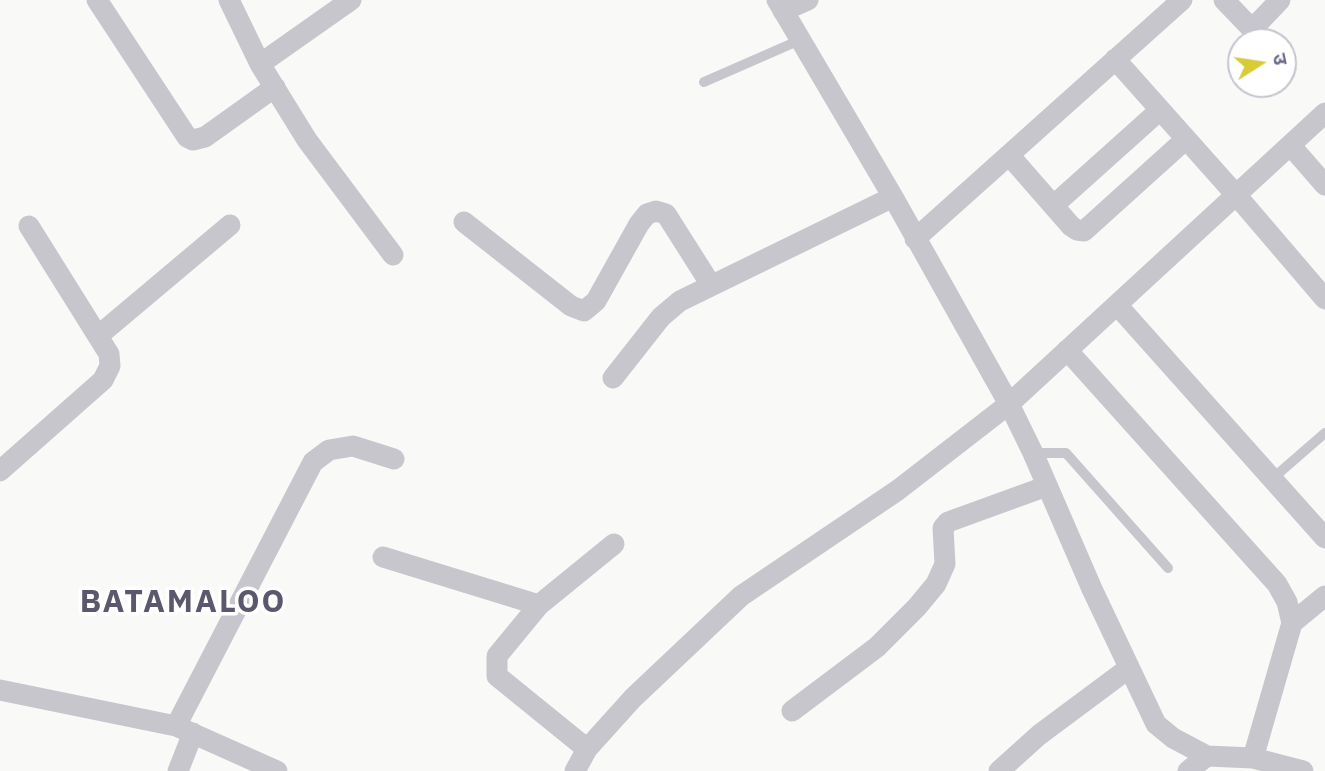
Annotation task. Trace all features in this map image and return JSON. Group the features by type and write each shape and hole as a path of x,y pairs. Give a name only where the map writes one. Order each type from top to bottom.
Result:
{"street":[{"path":"97,0 187,137 193,140 205,137 275,87"},
{"path":"229,0 260,64 307,140 393,255"},
{"path":"260,64 351,0"},
{"path":"808,0 780,6 893,197 1009,404 1156,724 1172,738 1208,756 1253,758 1303,771"},
{"path":"915,239 1182,0"},
{"path":"1224,0 1248,25 1261,20 1280,0"},
{"path":"1115,59 1325,299"},
{"path":"1054,205 1160,110"},
{"path":"575,771 587,749 633,698 741,596 898,490 1009,404 1325,113"},
{"path":"1009,155 1077,230 1088,228 1186,139"},
{"path":"1291,146 1325,185"},
{"path":"613,378 668,309 711,285 893,197"},
{"path":"464,222 571,306 584,311 596,301 639,224 647,214 656,211 666,214 711,285"},
{"path":"98,336 230,225"},
{"path":"0,471 103,380 110,366 109,354 29,226"},
{"path":"1118,306 1325,538"},
{"path":"1067,350 1277,584 1287,602 1292,623 1253,758"},
{"path":"178,771 185,730 313,462 330,450 353,446 394,459"},
{"path":"792,711 877,647 930,591 945,564 943,528 948,523 1047,485"},
{"path":"587,749 497,676 497,656 539,605 614,544"},
{"path":"383,557 539,605"},
{"path":"1292,623 1325,596"},
{"path":"999,771 1039,735 1129,668"},
{"path":"0,690 185,730 255,767 277,771"},
{"path":"1188,771 1208,756"}],"lane":[{"path":"704,82 800,40"},
{"path":"1272,479 1325,433"},
{"path":"1033,453 1066,453 1168,568"}],"district":[{"name":"BATAMALOO","path":"183,603"}]}
